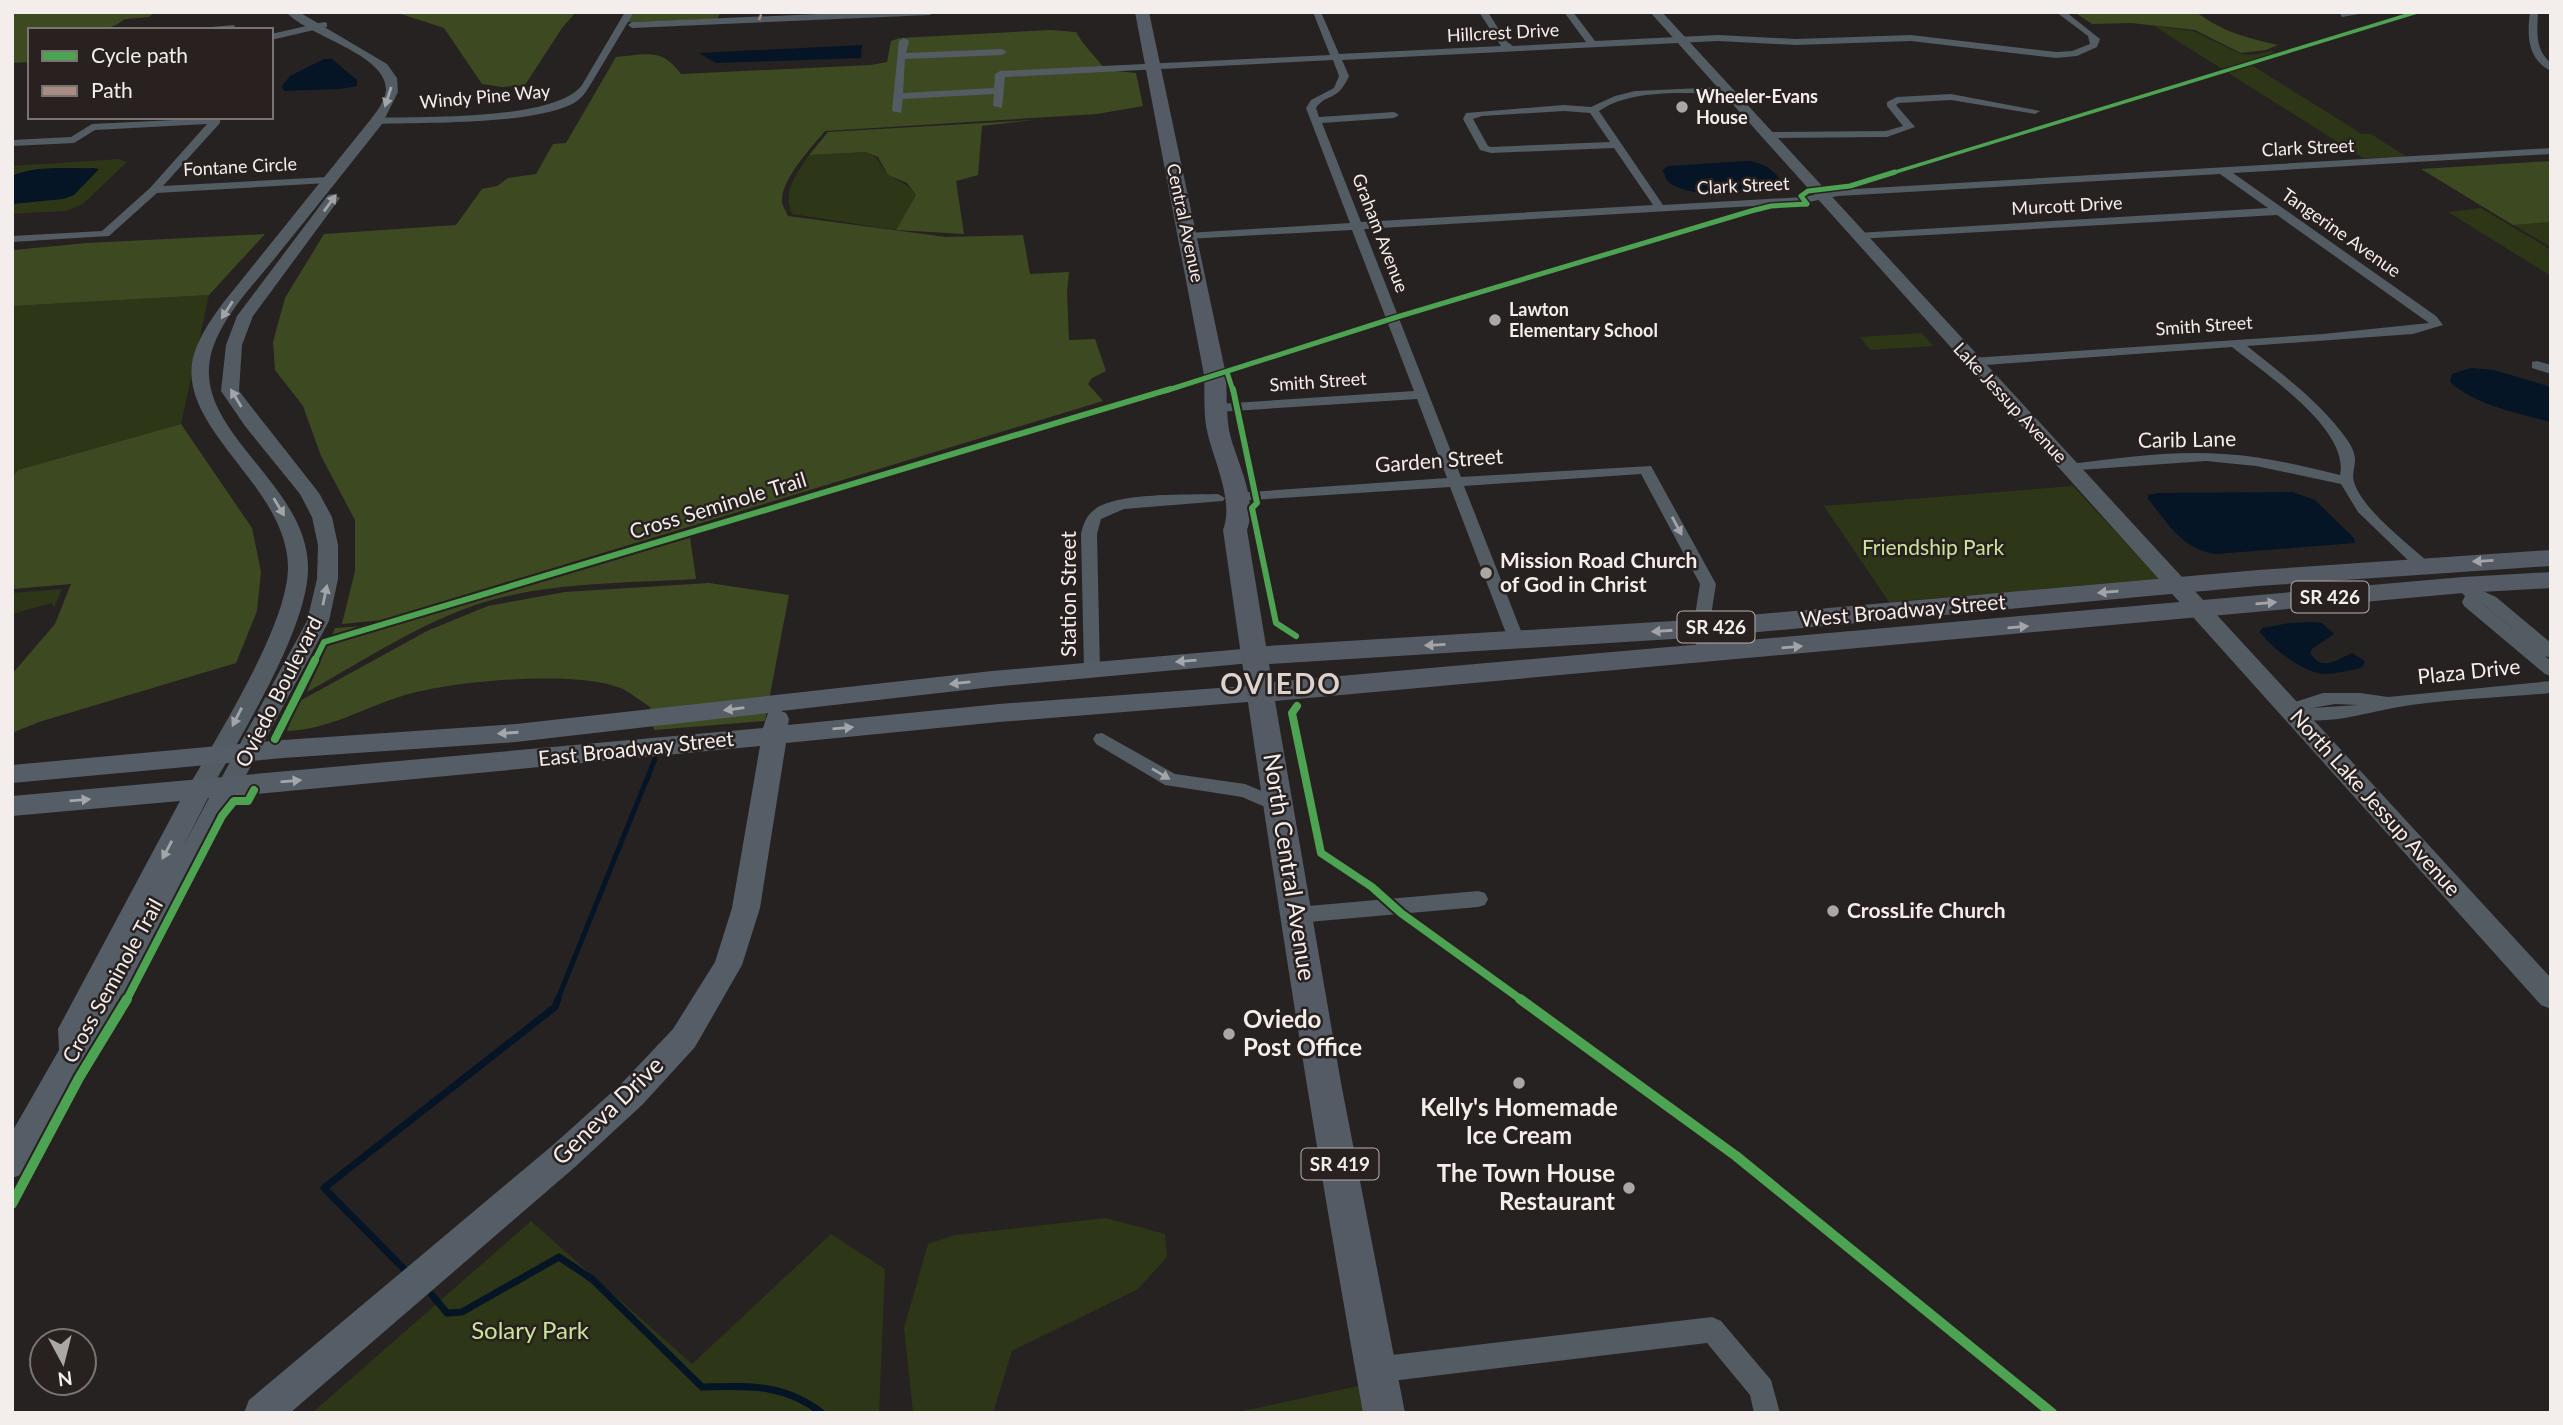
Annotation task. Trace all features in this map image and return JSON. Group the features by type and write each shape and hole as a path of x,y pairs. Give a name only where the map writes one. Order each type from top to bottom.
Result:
{"main road":[{"name":"Central Avenue","path":"1142,12 1215,375 1219,435 1212,454 1228,511 1260,693"},
{"name":"West Broadway Street","path":"1254,656 1701,628 2421,564 2551,558"},
{"name":"West Broadway Street","path":"1260,693 2198,610 2468,590 2551,580"},
{"name":"East Broadway Street","path":"12,775 250,751 516,733 780,702 1254,656"},
{"name":"East Broadway Street","path":"12,806 498,763 775,734 1260,693"},
{"name":"North Central Avenue","path":"1260,693 1384,1413"},
{"name":"Geneva Drive","path":"262,1413 483,1222 564,1156 632,1094 684,1038 729,965 746,908 780,702"},
{"path":"12,782 73,777 108,766"},
{"name":"Oviedo Boulevard","path":"15,1152 74,1052 98,1029 229,786"},
{"name":"Oviedo Boulevard","path":"74,1052 72,1029 199,790"}],"street":[{"name":"Oviedo Boulevard","path":"199,790 281,633 293,600 299,570 289,524 264,482 230,441 203,398 201,363 210,337 229,306 328,180 408,94 405,69 393,56 292,12"},
{"name":"Windy Pine Way","path":"385,120 525,113 571,102 583,87 614,32 630,12"},
{"path":"632,25 930,12"},
{"path":"1317,12 1345,76 1344,83 1338,90 1314,102 1311,108 1316,120 1394,115"},
{"path":"1483,12 1510,48"},
{"path":"1568,12 1592,44"},
{"name":"Lake Jessup Avenue","path":"1656,12 2198,610"},
{"name":"Hillcrest Drive","path":"1000,74 1678,39 1735,38 1796,42 1911,38 2056,55 2074,54 2094,45 2095,38 2091,34 2060,12"},
{"path":"2342,14 2366,12"},
{"path":"2534,12 2533,48 2537,56 2551,68"},
{"path":"229,15 232,28"},
{"path":"273,36 315,22"},
{"path":"897,111 904,41"},
{"path":"901,56 1002,48 998,106"},
{"path":"1615,145 1491,150 1484,148 1468,119 1470,115 1482,113 1564,108 1593,110 1602,102 1619,96 1724,90"},
{"path":"898,96 999,91"},
{"path":"1765,135 1887,134 1910,127 1889,104 1897,100 1951,97 2035,111"},
{"path":"1593,110 1660,208"},
{"name":"Oviedo Boulevard","path":"229,786 318,621 327,593 330,566 327,532 319,505 230,391 234,345 246,317 358,166 385,120"},
{"name":"Graham Avenue","path":"1316,120 1517,641"},
{"name":"Fontane Circle","path":"12,143 74,140 92,127 216,121 153,190 105,234 12,239"},
{"name":"Clark Street","path":"1188,236 1804,200 1821,196 2551,151"},
{"path":"328,180 358,166"},
{"name":"Tangerine Avenue","path":"2223,171 2437,325"},
{"name":"Fontane Circle","path":"153,190 328,180"},
{"name":"Murcott Drive","path":"1857,236 2280,211"},
{"name":"Smith Street","path":"1972,362 2348,337 2426,329 2437,325"},
{"path":"2235,343 2327,421 2342,442 2349,461 2346,481 2362,509 2421,564"},
{"name":"Smith Street","path":"1218,408 1421,395"},
{"name":"Carib Lane","path":"2069,468 2154,460 2225,458 2346,481"},
{"name":"Garden Street","path":"1093,519 1101,511 1119,505 1228,511 1455,481 1646,468 1708,584 1701,628"},
{"name":"Station Street","path":"1092,670 1089,534 1093,519"},
{"name":"Plaza Drive","path":"2468,590 2490,601 2551,652"},
{"name":"Plaza Drive","path":"2468,590 2470,602 2551,670"},
{"name":"North Lake Jessup Avenue","path":"2198,610 2551,997"},
{"path":"1701,628 1706,655"},
{"name":"Plaza Drive","path":"2291,712 2313,716 2368,709 2392,702 2551,687"},
{"path":"1102,739 1171,780 1245,791 1279,806"},
{"path":"1297,915 1478,899"},
{"path":"1375,1370 1712,1330 1762,1389 1768,1413"}],"green space":[{"path":"12,12 155,12 149,17 125,19 108,28 28,28 28,62 12,63"},
{"path":"395,12 576,12 562,28 525,85 502,87 482,84 444,28"},
{"path":"634,12 721,12 717,19 626,22"},
{"path":"2074,12 2196,12 2225,29 2278,45 2266,50 2241,53 2195,30 2131,23 2092,24"},
{"path":"2154,26 2193,31 2241,54 2253,55 2271,51 2278,53 2253,66 2362,134 2371,134 2407,157 2363,158"},
{"path":"1051,30 1076,32 1105,70 1136,73 1143,106 1097,114 825,131 805,154 786,183 782,203 788,216 946,237 1023,235 1030,274 1069,272 1069,340 1095,339 1106,371 1092,378 1088,384 1103,401 382,620 342,624 355,571 355,520 321,456 303,406 275,370 273,342 285,298 324,234 456,225 482,189 497,186 508,178 536,174 553,144 566,143 616,57 644,54 660,56 674,65 681,74 871,65 887,62 891,41 900,38"},
{"path":"1034,120 982,126 978,175 956,181 964,234 896,230 916,195 907,183 888,175 878,157 866,152 809,155 828,132"},
{"path":"866,152 878,160 889,175 916,195 896,230 792,214 789,198 792,183 809,155"},
{"path":"119,159 127,162 83,204 66,211 12,214 12,166"},
{"path":"2551,161 2551,222 2513,225 2421,169"},
{"path":"2481,208 2551,250 2551,276 2448,212"},
{"path":"2551,222 2551,247 2513,225"},
{"path":"265,234 209,295 12,306 14,250 87,243"},
{"path":"209,295 181,424 18,470 12,478 12,306"},
{"path":"1922,333 1933,346 1870,350 1860,337"},
{"path":"181,424 252,528 261,572 257,611 236,663 39,722 12,733 12,674 55,624 71,584 12,589 12,478 18,470"},
{"name":"Friendship Park","path":"2073,486 2159,579 1889,602 1824,506"},
{"path":"689,530 696,579 565,587 488,601 418,630 307,692 335,628 382,625"},
{"path":"709,583 789,595 765,721 654,730 650,707 623,689 602,683 545,679 479,682 420,691 330,723 287,731 298,702 427,631 488,606 565,592"},
{"path":"62,589 54,608 52,603 12,614 12,593"},
{"path":"1106,1218 1165,1234 1167,1257 1138,1289 1012,1351 993,1413 913,1413 904,1328 928,1244 955,1235"},
{"name":"Solary Park","path":"531,1221 692,1364 831,1234 885,1269 879,1413 312,1413"},
{"path":"1363,1385 1367,1413 1234,1413"}],"water":[{"path":"862,45 861,58 716,63 699,53"},
{"path":"324,59 332,59 357,80 357,86 284,91 282,86 290,76"},
{"path":"1748,161 1769,169 1784,186 1742,193 1709,194 1694,192 1670,183 1662,170 1668,166"},
{"path":"42,169 99,169 74,195 63,199 12,204 12,176"},
{"path":"2471,368 2494,370 2551,387 2551,422 2485,403 2450,382 2452,374"},
{"path":"2292,492 2315,500 2354,538 2355,543 2217,554 2205,552 2177,534 2148,499 2148,495 2157,493"},
{"path":"2322,623 2334,634 2312,649 2310,653 2315,659 2330,663 2352,653 2365,661 2363,666 2333,673 2311,671 2287,657 2260,632 2262,628"}],"waterway":[{"path":"557,1001 655,759"},
{"path":"404,1269 324,1188 555,1007 558,999"},
{"path":"432,1295 447,1313 462,1312 559,1257 592,1279 702,1387 750,1387 779,1391 808,1403 822,1413"}],"marked path":[{"path":"759,20 762,12"}],"cycle path":[{"path":"1807,204 1801,196 1808,191 1850,186 2417,12"},
{"name":"Cross Seminole Trail","path":"275,739 324,642 1227,372 1397,317 1751,211 1771,206 1807,204"},
{"path":"1227,372 1257,503 1252,508 1276,623 1296,636"},
{"path":"1297,706 1292,713 1321,853 1372,887 1401,913 1736,1156 2052,1413"},
{"name":"Cross Seminole Trail","path":"12,1204 79,1078 114,1024 222,816 234,801 248,801 254,790"}],"place":[{"name":"Wheeler-Evans House","path":"1682,107"},
{"name":"Lawton Elementary School","path":"1495,320"},
{"name":"Mission Road Church of God in Christ","path":"1486,573"},
{"name":"CrossLife Church","path":"1833,911"},
{"name":"Oviedo Post Office","path":"1229,1034"},
{"name":"Kelly's Homemade Ice Cream","path":"1519,1083"},
{"name":"The Town House Restaurant","path":"1629,1188"}],"district":[{"name":"OVIEDO","path":"1281,684"}]}
